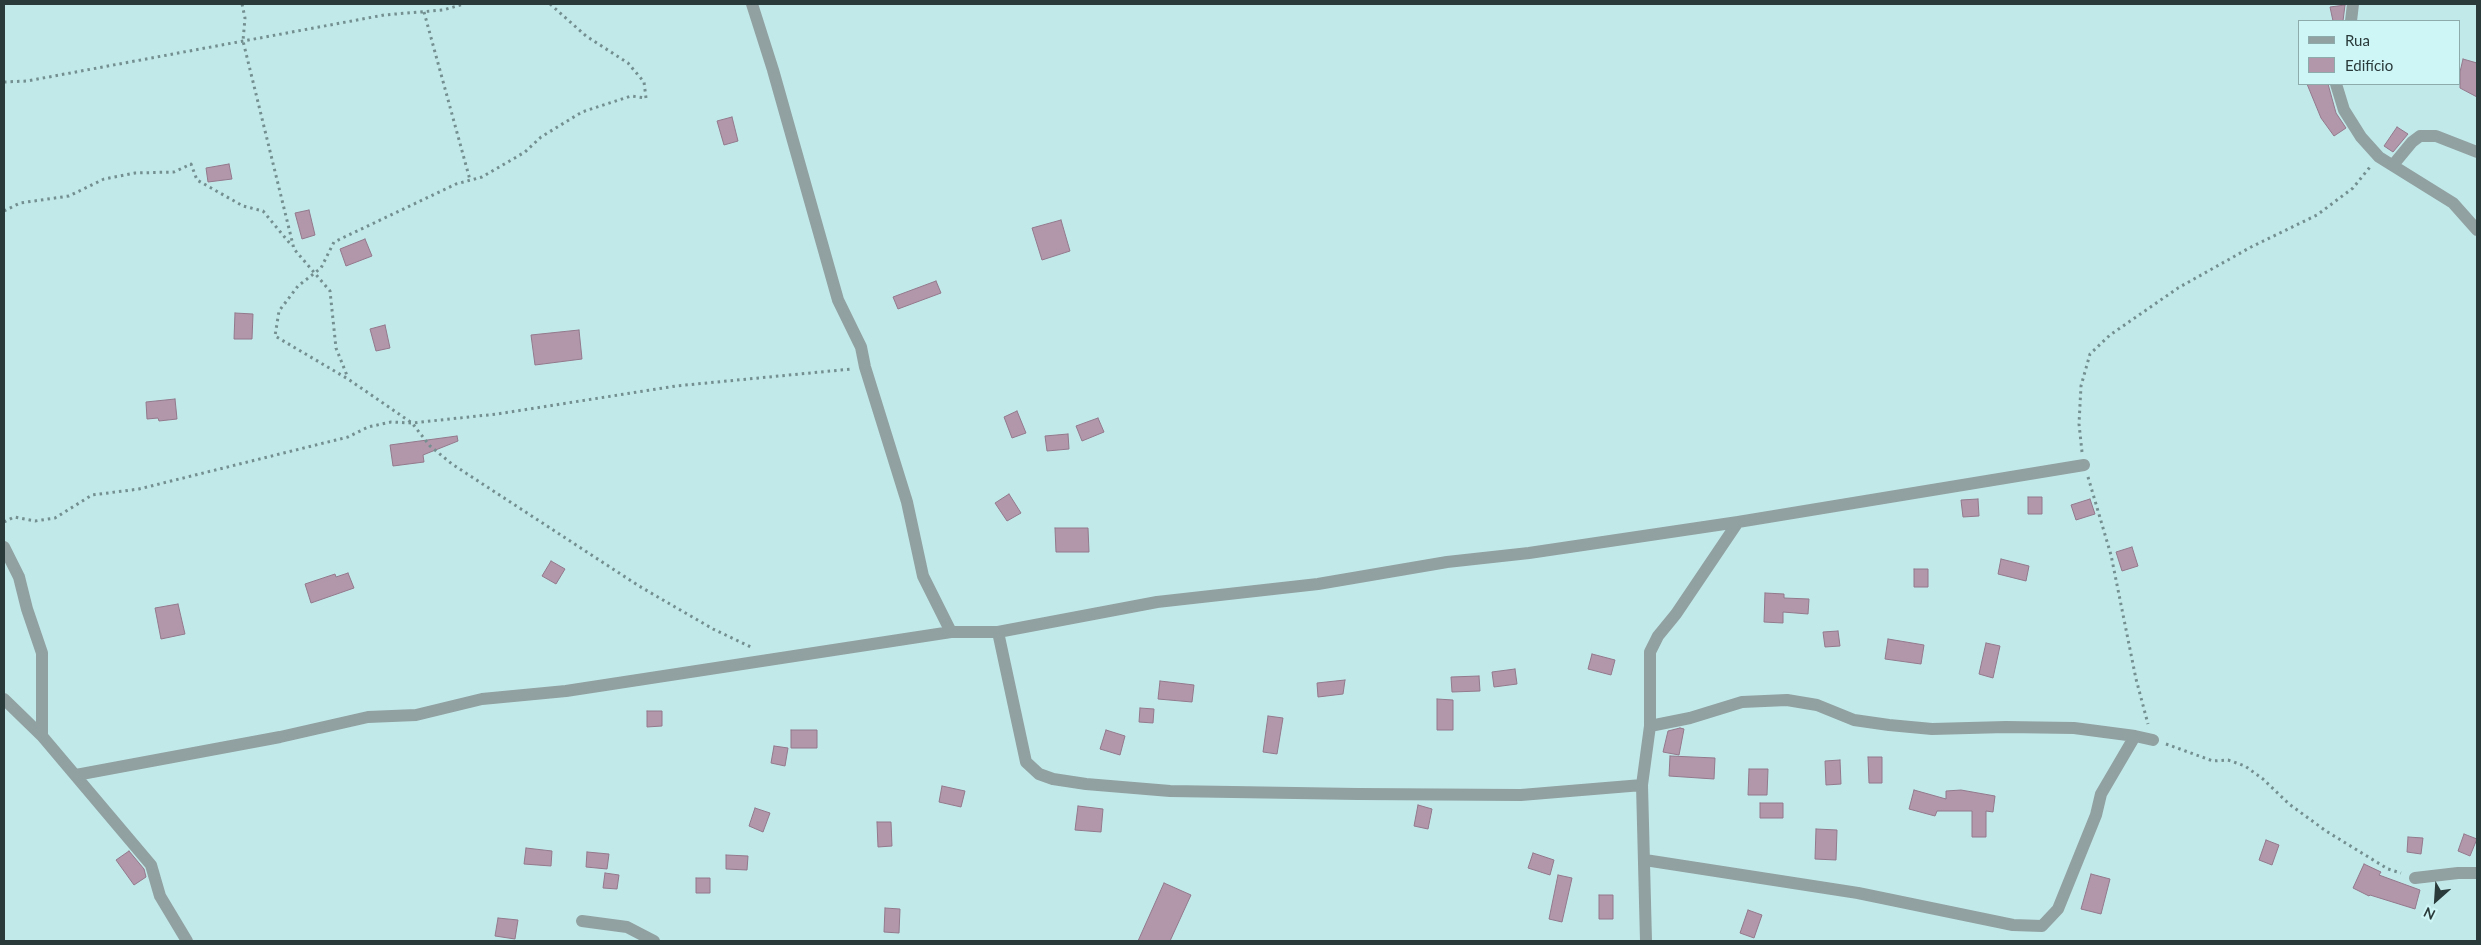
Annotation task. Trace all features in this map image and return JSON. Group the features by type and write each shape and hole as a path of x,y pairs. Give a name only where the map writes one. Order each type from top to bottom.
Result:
{"street":[{"path":"752,4 773,70 838,300 861,347 865,367 907,502 922,576 951,632"},
{"path":"2351,20 2353,4"},
{"path":"2336,85 2344,110 2361,137 2379,157 2453,203 2477,230"},
{"path":"2393,166 2412,142 2420,136 2436,136 2477,152"},
{"path":"76,774 280,738 368,717 416,715 482,699 576,690 951,632 998,632 1157,602 1318,584 1447,562 1529,553 1738,522 2084,465"},
{"path":"1646,941 1642,785 1650,726 1650,652 1658,636 1676,614 1738,522"},
{"path":"4,547 19,576 27,609 42,653 42,736"},
{"path":"998,632 1026,762 1039,774 1053,779 1086,784 1170,791 1358,794 1521,795 1642,785"},
{"path":"4,699 42,736 76,774 152,865 160,896 188,941"},
{"path":"1650,726 1690,718 1742,702 1787,700 1817,705 1854,720 1932,730 2006,727 2074,728 2153,740"},
{"path":"1645,860 1858,893 2013,925 2042,926 2058,909 2096,816 2101,794 2136,736"},
{"path":"2415,878 2458,873 2477,873"},
{"path":"582,921 627,927 654,941"}],"path":[{"path":"242,4 245,18 243,41 294,249"},
{"path":"4,82 27,81 384,15 443,10 464,4"},
{"path":"550,4 586,36 628,63 644,82 646,98 630,96 582,112 541,137 525,152 482,176 456,184 334,242 321,268 298,286 279,311 275,336 348,379 412,424 430,446 452,464 639,586 713,629 754,648"},
{"path":"424,12 470,180"},
{"path":"2379,157 2352,188 2317,215 2251,247 2178,288 2110,335 2090,354 2081,386 2079,424 2084,465 2111,555 2136,679 2153,740 2181,748 2212,761 2228,760 2245,766 2263,778 2289,804 2326,831 2388,869 2415,878"},
{"path":"4,211 20,203 69,196 104,179 135,173 174,172 192,164 196,180 242,206 263,211 330,291 336,348 348,379"},
{"path":"4,522 14,517 35,521 55,518 92,495 139,488 348,437 368,427 391,422 412,424 497,414 676,386 865,367"}],"building":[{"path":"2345,5 2343,20 2333,20 2330,7"},
{"path":"2463,59 2477,63 2477,97 2460,88"},
{"path":"2307,85 2328,85 2336,113 2346,128 2334,136 2321,118"},
{"path":"732,117 738,141 724,145 717,121"},
{"path":"2397,127 2408,134 2393,152 2384,146"},
{"path":"229,164 232,179 208,182 206,168"},
{"path":"309,210 315,235 302,239 295,213"},
{"path":"1061,220 1070,251 1042,260 1032,228"},
{"path":"365,239 372,256 346,266 340,249"},
{"path":"936,281 941,293 898,309 893,297"},
{"path":"235,313 253,314 252,339 234,339"},
{"path":"385,325 390,348 376,351 370,329"},
{"path":"579,330 582,359 535,365 531,335"},
{"path":"175,399 177,419 159,421 158,418 147,419 146,402"},
{"path":"1017,411 1026,433 1012,438 1004,417"},
{"path":"1098,418 1104,432 1082,441 1076,426"},
{"path":"1068,434 1069,449 1047,451 1045,436"},
{"path":"457,436 458,441 423,455 424,462 393,466 390,445"},
{"path":"1009,494 1021,513 1007,521 995,503"},
{"path":"2028,497 2042,497 2042,514 2028,514"},
{"path":"1978,499 1979,516 1963,517 1961,500"},
{"path":"2090,499 2095,514 2076,520 2071,505"},
{"path":"1055,528 1088,528 1089,552 1056,552"},
{"path":"2132,547 2138,566 2122,571 2116,552"},
{"path":"2001,559 2029,566 2026,581 1998,574"},
{"path":"551,561 565,569 556,584 542,576"},
{"path":"1914,569 1928,569 1928,587 1914,587"},
{"path":"348,573 354,588 311,603 305,584 335,574 336,577"},
{"path":"1765,593 1784,594 1784,598 1809,599 1808,614 1783,612 1783,623 1764,622"},
{"path":"178,604 185,634 161,639 155,608"},
{"path":"1838,631 1840,646 1825,647 1823,632"},
{"path":"1888,639 1924,645 1921,664 1885,659"},
{"path":"1986,643 2000,646 1993,678 1979,674"},
{"path":"1592,654 1615,660 1611,675 1588,669"},
{"path":"1515,669 1517,684 1494,687 1492,672"},
{"path":"1479,676 1480,691 1452,692 1451,677"},
{"path":"1345,680 1343,694 1318,697 1317,683"},
{"path":"1160,681 1194,685 1192,702 1158,699"},
{"path":"1437,699 1453,700 1453,730 1437,730"},
{"path":"1140,708 1154,709 1153,723 1139,722"},
{"path":"647,711 662,711 662,726 647,727"},
{"path":"1268,716 1283,718 1277,754 1263,752"},
{"path":"1684,729 1679,755 1663,752 1668,731"},
{"path":"791,730 817,730 817,748 791,748"},
{"path":"1106,730 1125,736 1120,755 1100,749"},
{"path":"774,746 788,748 785,766 771,763"},
{"path":"1670,756 1715,758 1714,779 1669,776"},
{"path":"1868,757 1882,757 1882,783 1869,783"},
{"path":"1840,760 1841,784 1826,785 1825,761"},
{"path":"1749,769 1768,769 1767,795 1748,795"},
{"path":"942,786 965,791 961,807 939,802"},
{"path":"1914,790 1946,799 1946,791 1961,790 1995,796 1993,812 1986,811 1986,837 1972,837 1972,811 1937,811 1935,816 1909,809"},
{"path":"1760,803 1783,803 1783,818 1760,818"},
{"path":"1418,805 1432,809 1428,829 1414,826"},
{"path":"1078,806 1103,809 1101,832 1075,830"},
{"path":"755,808 770,813 763,832 749,826"},
{"path":"877,822 891,822 892,846 878,847"},
{"path":"1816,829 1837,830 1836,860 1815,859"},
{"path":"2464,834 2477,839 2470,856 2458,851"},
{"path":"2408,837 2423,838 2421,854 2407,852"},
{"path":"2266,840 2279,845 2272,865 2259,860"},
{"path":"526,848 552,851 551,866 524,864"},
{"path":"129,851 144,869 146,877 134,885 116,860"},
{"path":"587,852 609,854 607,869 586,867"},
{"path":"1533,853 1554,860 1550,875 1528,868"},
{"path":"726,855 748,856 747,870 726,869"},
{"path":"2364,864 2381,872 2379,875 2420,890 2415,909 2369,896 2353,888"},
{"path":"605,873 619,875 617,889 603,888"},
{"path":"2091,874 2110,879 2101,914 2081,909"},
{"path":"1558,875 1572,878 1562,922 1549,919"},
{"path":"696,878 710,878 710,893 696,893"},
{"path":"1164,883 1191,895 1170,941 1138,941"},
{"path":"1599,895 1613,895 1613,919 1599,919"},
{"path":"885,908 900,909 899,933 884,932"},
{"path":"1748,910 1762,915 1754,938 1740,933"},
{"path":"498,918 518,920 515,939 495,936"}]}
